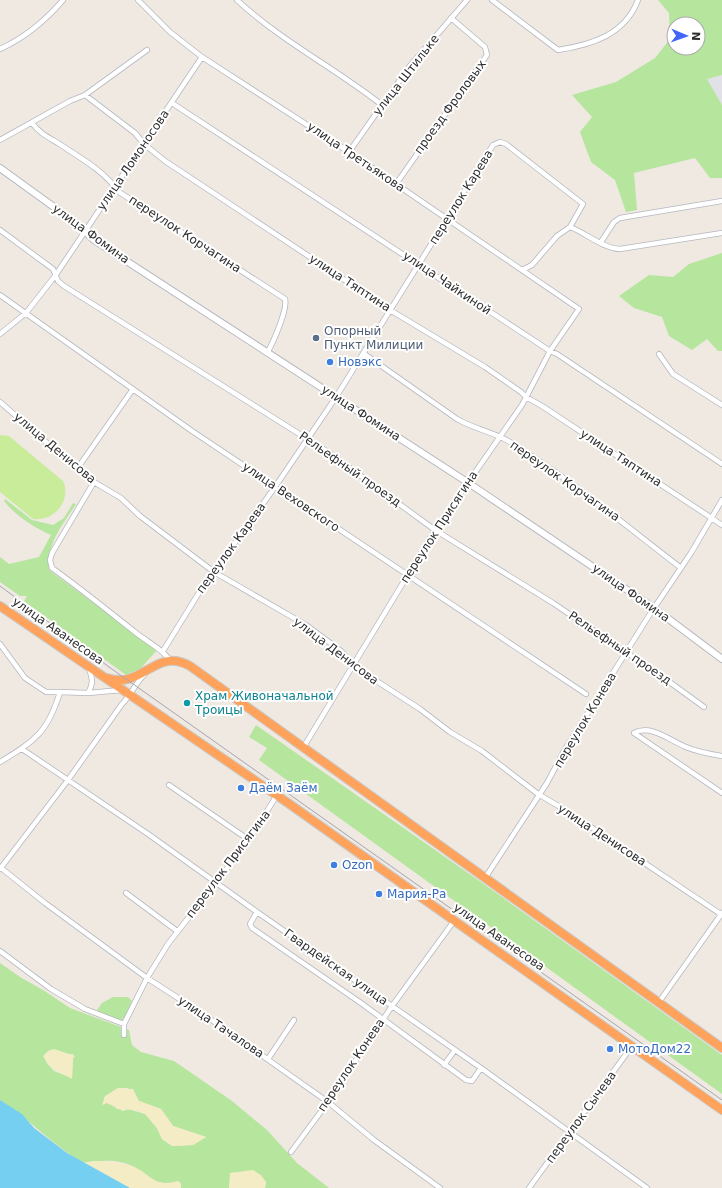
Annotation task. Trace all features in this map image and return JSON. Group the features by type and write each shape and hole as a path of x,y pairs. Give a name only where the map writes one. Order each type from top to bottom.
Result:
{"highway":[{"name":"улица Аванесова","path":"0,606 102,677 278,795 722,1110"},
{"name":"улица Аванесова","path":"102,677 112,680 127,680 137,677 149,669 170,660"},
{"path":"170,660 180,661 190,666 722,1048"}],"street":[{"path":"0,49 19,39 49,17 63,0"},
{"name":"улица Третьякова","path":"138,0 170,32 202,58 349,152 579,309"},
{"path":"238,0 268,27 351,81 382,105"},
{"name":"улица Штильке","path":"349,152 409,67 467,0"},
{"path":"492,0 558,50 598,42 626,21 634,10 638,0"},
{"name":"проезд Фроловых","path":"396,184 487,55 485,47 451,18"},
{"path":"0,140 70,101 85,96 147,50"},
{"name":"улица Ломоносова","path":"0,334 26,313 55,276 202,58"},
{"name":"улица Тяптина","path":"85,96 135,133 144,144 165,161 390,310 485,367 526,397 542,406 722,525"},
{"name":"улица Чайкиной","path":"172,102 722,464"},
{"name":"переулок Корчагина","path":"32,123 44,136 100,171 112,182 119,192 284,299 286,303 279,328 267,353"},
{"name":"переулок Карева","path":"163,651 200,591 336,397 493,145 500,142 506,144 583,204 570,227"},
{"name":"улица Фомина","path":"0,168 94,240 467,482 654,608 722,659"},
{"path":"601,242 614,222 620,218 722,202"},
{"path":"522,270 532,265 557,236 570,227 583,231 601,242 620,249 722,233"},
{"name":"Рельефный проезд","path":"0,230 53,269 55,276 64,286 308,439 351,468 434,530 546,598 627,652 704,707"},
{"name":"улица Веховского","path":"0,295 133,389 275,486 586,694"},
{"name":"переулок Присягина","path":"303,748 434,530 526,397 550,351 579,309"},
{"name":"переулок Корчагина","path":"363,353 446,412 469,426 508,441 547,466 610,512 681,568"},
{"path":"659,354 673,374 722,405"},
{"path":"77,469 133,389"},
{"name":"улица Денисова","path":"0,402 77,469 94,482 121,498 140,516 214,572 306,625 341,651 353,665 420,709 450,732 482,751 538,794 567,811 722,914"},
{"path":"94,482 52,553 50,560 52,568 121,619 135,632 163,651 170,660"},
{"name":"переулок Конева","path":"485,878 654,608 681,568 722,500"},
{"path":"0,644 25,678 46,692 122,690"},
{"path":"88,692 92,686 93,679 89,668"},
{"path":"0,868 68,780 130,695 135,685 149,669"},
{"path":"0,762 22,749 38,737 51,719 60,692"},
{"path":"722,756 700,752 654,732 640,730 634,733 722,793"},
{"name":"Гвардейская улица","path":"22,749 217,882 257,912 571,1131 647,1188"},
{"path":"169,785 249,840"},
{"name":"переулок Присягина","path":"124,1035 124,1024 147,978 177,931 249,840 278,795"},
{"name":"улица Тачалова","path":"0,868 147,978 268,1059 328,1102 374,1140 440,1188"},
{"path":"126,893 177,931"},
{"path":"257,912 251,920 250,924 252,928 444,1064 470,1082 481,1068"},
{"path":"659,1002 722,914"},
{"name":"переулок Конева","path":"291,1152 328,1102 382,1019 454,920"},
{"path":"0,951 51,989 85,1009 124,1024"},
{"path":"268,1059 294,1020"},
{"name":"переулок Сычева","path":"529,1188 632,1046"},
{"path":"444,1064 455,1050"}],"shaded area":[{"path":"722,75 722,105 707,79"}],"green space":[{"path":"658,0 722,0 722,75 707,79 722,105 722,178 710,178 695,158 634,173 637,210 626,212 615,180 591,162 580,132 592,117 572,95 616,82 655,58 666,44 666,56 706,56 706,16 669,16 669,13"},
{"path":"722,253 722,351 718,351 707,339 692,350 669,336 662,317 634,308 619,296 649,275 673,277 689,264"},
{"path":"0,435 9,436 63,481 65,495 63,502 54,513 48,517 33,519 0,492"},
{"path":"5,499 32,520 53,525 64,518 73,503 76,504 56,535 50,551 49,570 157,650 141,668 126,675 24,601 27,596 20,596 0,582 0,557 9,564 39,557 51,535 31,525 19,516 4,501"},
{"path":"256,725 481,882 722,1055 722,1094 259,760 267,748 249,737"},
{"path":"0,963 70,1008 129,1030 132,1045 141,1052 174,1061 232,1101 267,1130 297,1163 329,1188 265,1188 266,1182 240,1172 231,1173 229,1188 181,1188 181,1184 178,1181 171,1183 159,1182 150,1178 136,1168 124,1163 96,1161 83,1163 61,1148 0,1100","holes":["67,1054 73,1054 72,1078 54,1071 46,1062","118,1088 127,1088 139,1101 161,1109 173,1126 206,1137 193,1145 172,1146 162,1139 157,1128 145,1114 128,1109 123,1111 107,1103 104,1098"]},
{"path":"113,997 128,997 132,1001 126,1015 122,1020 107,1017 97,1010 102,1003"}],"sand":[{"path":"54,1049 75,1056 73,1059 72,1079 49,1065 43,1056 48,1051"},
{"path":"118,1088 133,1089 139,1101 161,1109 173,1126 206,1137 193,1145 172,1146 162,1139 157,1128 145,1114 134,1110 117,1109 113,1105 107,1103 102,1105 105,1096"},
{"path":"94,1161 115,1162 129,1165 163,1183 178,1181 181,1184 181,1188 130,1188 83,1163"},
{"path":"253,1170 261,1175 266,1182 265,1188 229,1188 230,1173"}],"water":[{"path":"0,1100 22,1114 34,1128 67,1153 130,1188 0,1188"}],"tram line":[{"path":"0,586 109,667 722,1100"}],"place":[{"name":"Опорный Пункт Милиции","path":"316,338"},
{"name":"Новэкс","path":"330,362"},
{"name":"Храм Живоначальной Троицы","path":"187,703"},
{"name":"Даём Заём","path":"241,788"},
{"name":"Ozon","path":"334,865"},
{"name":"Мария-Ра","path":"379,894"},
{"name":"МотоДом22","path":"610,1049"}]}
